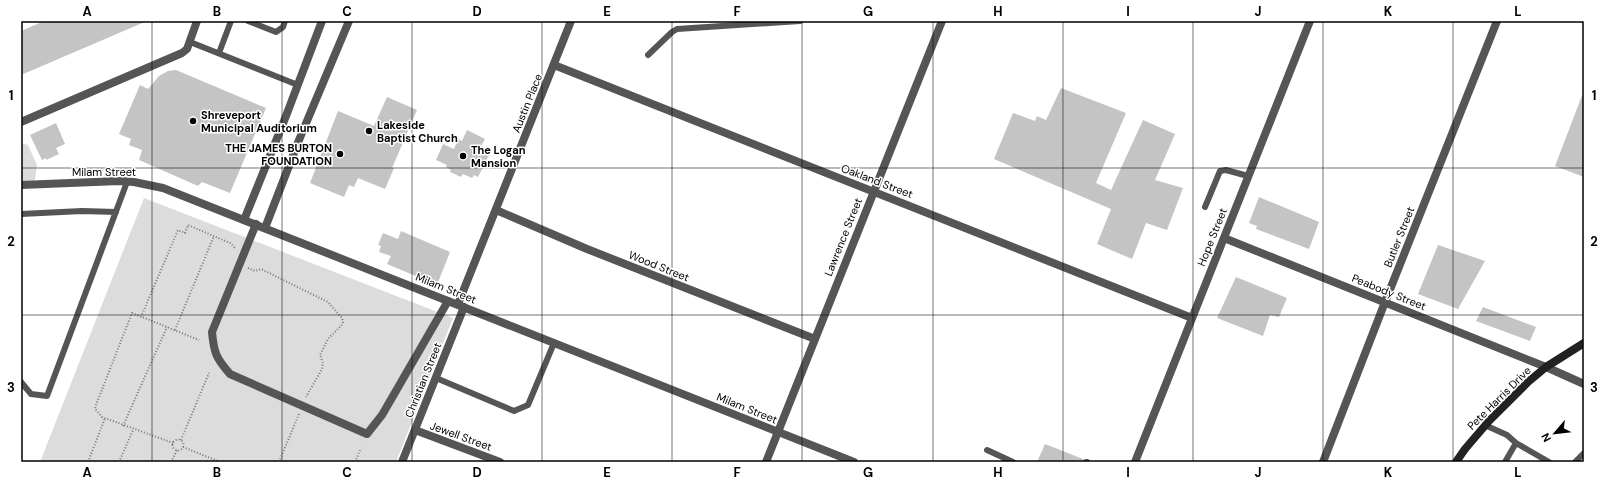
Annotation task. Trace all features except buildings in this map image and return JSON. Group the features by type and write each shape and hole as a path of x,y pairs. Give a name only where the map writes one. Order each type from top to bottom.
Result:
{"main road":[{"name":"Pete Harris Drive","path":"1456,462 1465,449 1489,422 1528,382 1546,367 1584,343"}],"street":[{"path":"21,122 182,53 187,49 197,21"},
{"path":"244,220 322,21"},
{"path":"265,228 299,140 349,21"},
{"name":"Austin Place","path":"461,306 496,210 571,21"},
{"name":"Lawrence Street","path":"766,462 942,21"},
{"name":"Hope Street","path":"1135,462 1310,21"},
{"name":"Butler Street","path":"1323,462 1497,21"},
{"name":"Oakland Street","path":"554,65 1192,318"},
{"name":"Milam Street","path":"21,185 127,182 163,188 854,462"},
{"name":"Wood Street","path":"496,210 587,249 815,339"},
{"path":"256,224 212,332 218,361 230,374 367,434 382,415 448,300"},
{"name":"Peabody Street","path":"1224,238 1546,367 1584,384"},
{"name":"Christian Street","path":"402,462 436,378 461,306"},
{"name":"Jewell Street","path":"415,430 500,462"}],"lane":[{"path":"219,52 231,21"},
{"path":"248,21 276,32 283,27 286,21"},
{"path":"648,55 677,29 800,21"},
{"path":"190,42 219,52 298,85"},
{"path":"1205,207 1220,171 1234,171 1248,176"},
{"path":"21,382 32,394 47,396 127,182"},
{"path":"21,214 82,211 116,212"},
{"path":"436,378 514,410 528,405 554,343"},
{"path":"1487,426 1507,435 1516,443 1549,462"},
{"path":"1505,462 1516,443"},
{"path":"987,450 1013,462"},
{"path":"1575,462 1584,453"}],"path":[{"path":"141,317 178,230 185,233 188,225 230,243 236,249"},
{"path":"175,330 214,236"},
{"path":"240,264 255,271 261,269 328,302 342,318 343,322 328,339 320,355 323,363 322,368 306,395 279,462"},
{"path":"173,443 133,430 105,418 95,409 96,405 132,313 199,340"},
{"path":"123,426 167,327"},
{"path":"181,440 209,373"},
{"path":"88,462 105,418"},
{"path":"119,462 133,430"},
{"path":"173,443 176,440 181,440"},
{"path":"181,440 184,443 183,447"},
{"path":"173,443 174,448 177,450"},
{"path":"172,462 177,450 180,450 183,447"},
{"path":"183,447 220,462"},
{"path":"355,462 361,448"}],"shaded area":[{"path":"21,143 28,145 37,165 34,185 21,185"},
{"path":"144,198 453,318 396,462 40,462"}],"place":[{"name":"Shreveport Municipal Auditorium","path":"193,121"},
{"name":"Lakeside Baptist Church","path":"369,131"},
{"name":"THE JAMES BURTON FOUNDATION","path":"340,154"},
{"name":"The Logan Mansion","path":"463,156"}]}
